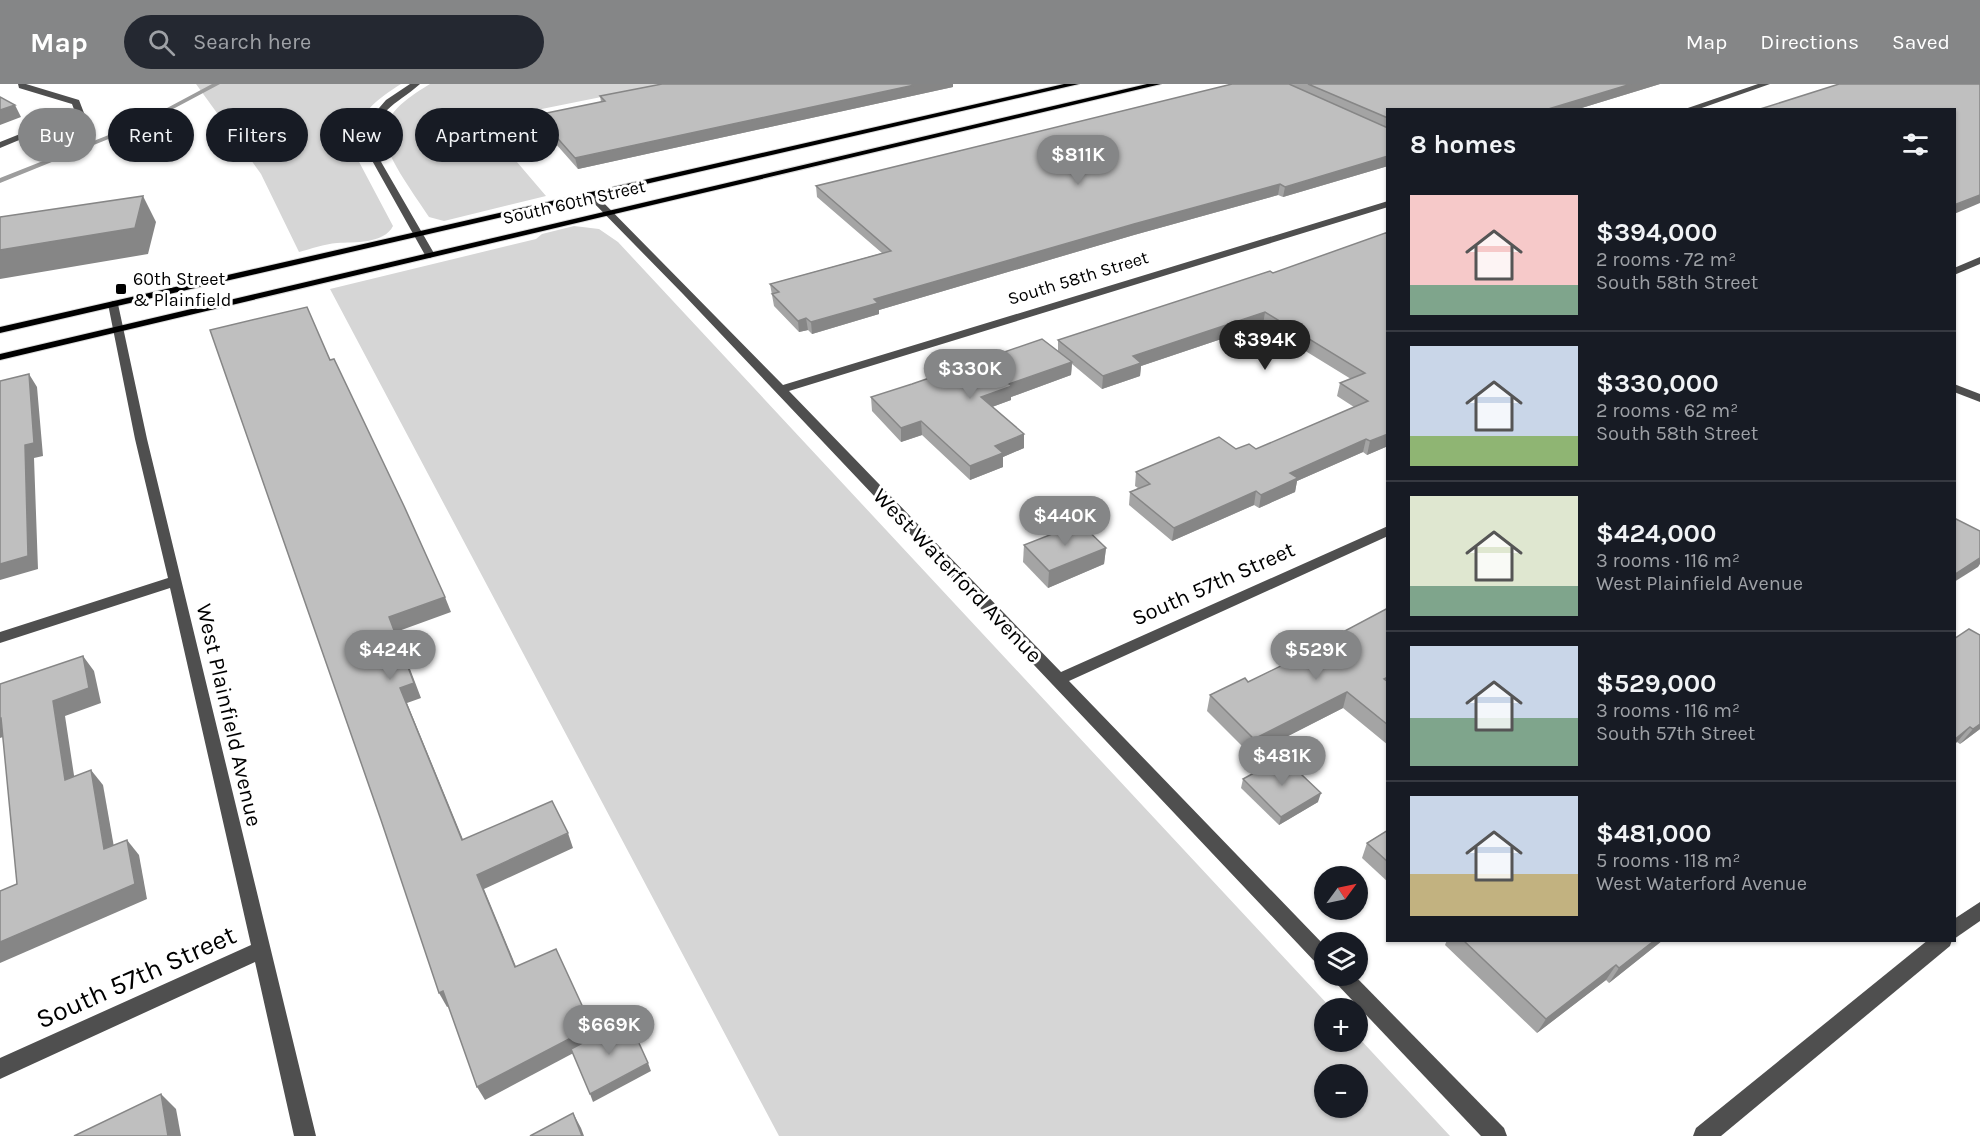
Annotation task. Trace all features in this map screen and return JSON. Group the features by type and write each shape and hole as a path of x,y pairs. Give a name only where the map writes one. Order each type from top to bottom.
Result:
{"main road":[{"name":"South 60th Street","path":"0,330 1075,84"},
{"name":"South 60th Street","path":"0,357 1158,84"}],"street":[{"path":"0,145 80,113 76,102 22,86 22,84"},
{"path":"416,84 399,93 379,111 368,130 369,148 430,255"},
{"path":"1692,108 1766,84"},
{"name":"West Waterford Avenue","path":"590,194 1314,948"},
{"name":"South 58th Street","path":"780,390 1386,205"},
{"path":"1956,271 1980,260"},
{"name":"West Plainfield Avenue","path":"113,304 141,439 305,1136"},
{"path":"1956,388 1980,398"},
{"name":"South 57th Street","path":"1058,680 1386,531"},
{"path":"0,638 176,581"},
{"path":"1956,929 1980,910"},
{"path":"1704,1136 1941,942"},
{"name":"South 57th Street","path":"0,1068 261,950"},
{"path":"1352,986 1496,1136"}],"shaded area":[{"path":"196,84 401,84 370,108 320,108 320,162 359,162 393,226 389,232 368,241 322,245 299,252 261,174 252,162 308,162 308,108 213,108"},
{"path":"430,84 666,84 547,108 415,108 415,162 517,162 546,196 444,221 429,217 394,162 403,162 403,108 398,108"},
{"path":"574,226 599,229 618,242 1322,998 1314,998 1314,1052 1368,1052 1368,1048 1450,1136 779,1136 330,289 536,239 542,234"}],"building":[{"path":"662,84 919,84 575,158 559,140 559,110 605,101 600,96"},
{"path":"1232,84 1289,84 1386,127 1386,157 1285,187 1280,184 1134,224 874,299 878,303 811,322 806,318 798,321 772,294 779,292 770,284 891,251 816,186"},
{"path":"1308,84 1631,84 1552,108 1386,108 1386,117"},
{"path":"1839,84 1980,84 1980,195 1956,204 1956,108 1763,108"},
{"path":"0,97 15,105 0,110"},
{"path":"143,196 135,228 0,250 0,217"},
{"path":"1386,233 1386,435 1370,441 1366,439 1290,473 1298,478 1261,495 1256,491 1174,528 1130,492 1150,484 1136,472 1219,437 1236,449 1249,444 1256,449 1368,401 1340,383 1365,373 1265,312 1133,356 1141,363 1103,376 1058,340 1270,271 1273,273"},
{"path":"307,307 330,360 334,359 404,506 445,597 389,617 414,683 400,688 462,840 552,801 568,833 477,875 515,967 556,949 592,1027 477,1087 443,991 439,993 210,330"},
{"path":"1042,339 1072,362 1009,384 1012,386 981,397 1024,434 995,446 1003,453 970,466 921,421 901,428 871,397 912,384"},
{"path":"29,374 34,443 25,445 28,556 0,564 0,381"},
{"path":"1956,519 1980,531 1980,558 1956,574"},
{"path":"1080,523 1106,548 1049,571 1024,545"},
{"path":"1386,609 1386,678 1384,679 1386,680 1386,723 1347,692 1254,739 1210,695 1245,678 1248,682 1342,636 1339,634"},
{"path":"1969,629 1980,635 1980,724 1973,729 1970,727 1956,738 1956,638"},
{"path":"83,656 89,688 53,701 65,780 91,770 104,849 127,840 135,884 0,942 0,891 17,884 0,718 0,684"},
{"path":"1283,757 1321,793 1281,817 1243,779"},
{"path":"1386,831 1386,860 1367,843"},
{"path":"1465,942 1652,942 1619,968 1616,965 1546,1019"},
{"path":"628,1019 648,1063 590,1094 571,1049"},
{"path":"161,1094 168,1136 74,1136"},
{"path":"573,1113 582,1136 530,1136"}],"waterway":[{"path":"0,181 141,124 217,84"}],"place":[{"name":"60th Street & Plainfield","path":"121,289"}]}
